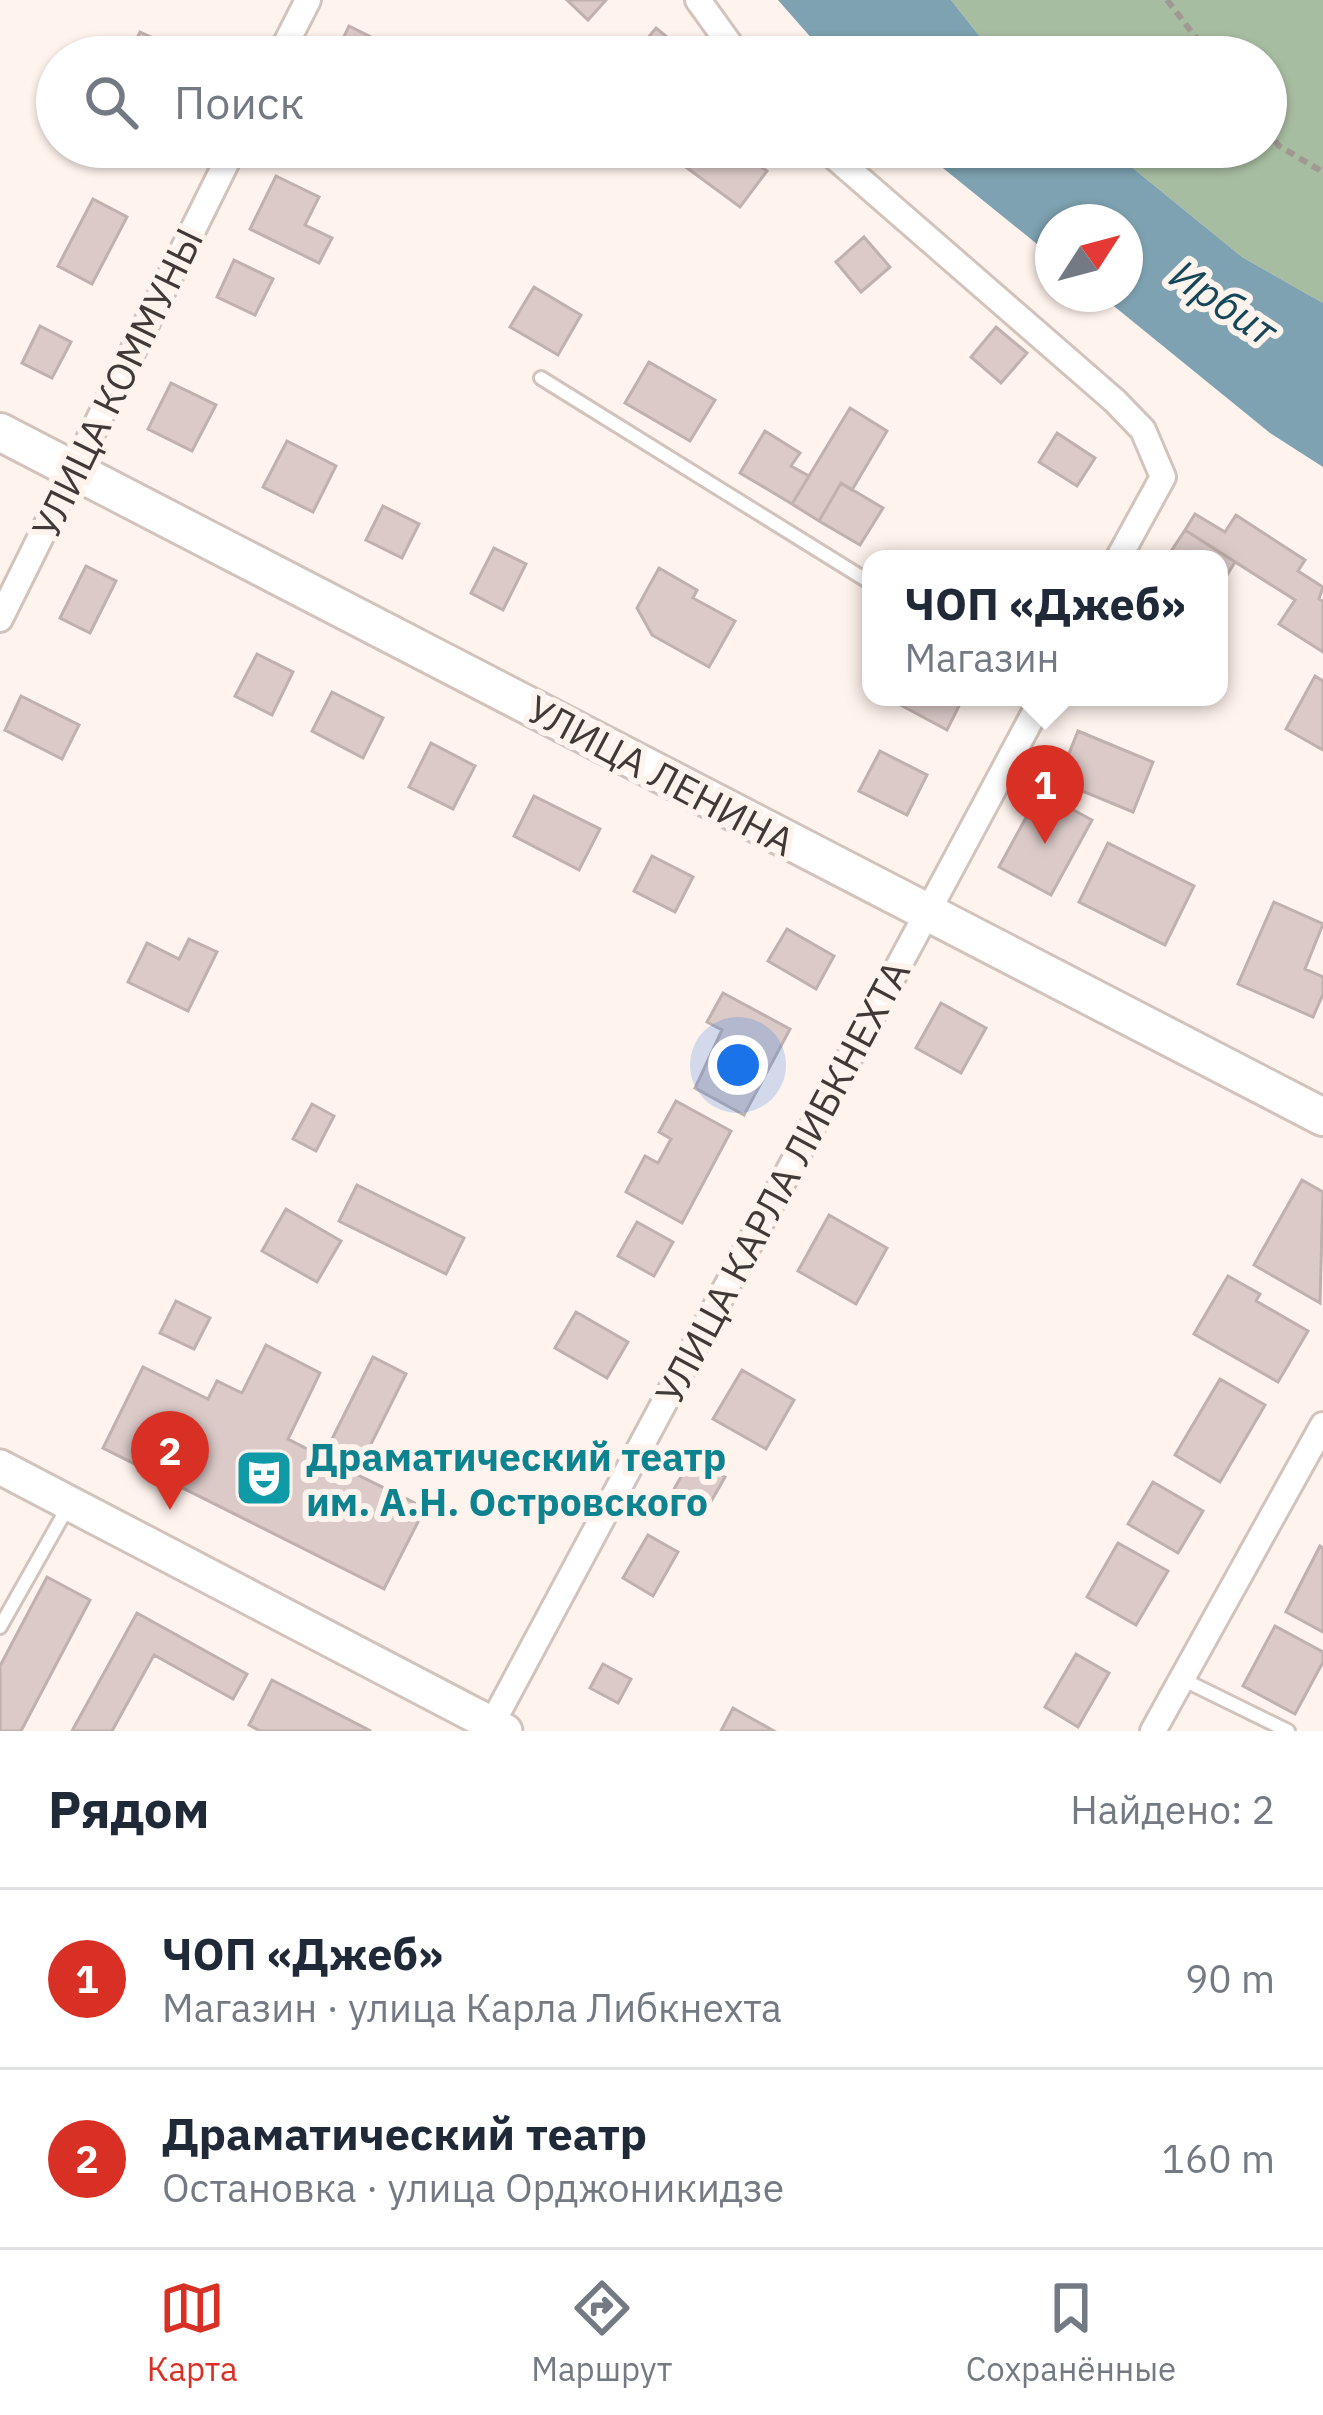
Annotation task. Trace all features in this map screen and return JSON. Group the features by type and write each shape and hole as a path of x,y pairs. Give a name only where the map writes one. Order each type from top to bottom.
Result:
{"main road":[{"name":"УЛИЦА ЛЕНИНА","path":"0,432 1323,1117"},
{"path":"0,1467 495,1729"}],"street":[{"path":"290,36 308,0"},
{"path":"698,0 724,36"},
{"name":"УЛИЦА КОММУНЫ","path":"0,619 224,168"},
{"path":"847,168 1143,430 1163,477 1123,550"},
{"name":"УЛИЦА КАРЛА ЛИБКНЕХТА","path":"495,1729 1038,706"},
{"path":"1153,1731 1323,1426"}],"lane":[{"path":"541,379 862,577"},
{"path":"0,1627 70,1504"},
{"path":"1182,1679 1288,1731"}],"path":[{"path":"1167,0 1195,36"},
{"path":"1287,151 1323,172"}],"green space":[{"path":"951,0 1323,0 1323,303 1242,257 1133,168 1287,168 1287,36 979,36"}],"water":[{"path":"778,0 951,0 979,36 810,36"},
{"name":"Ирбит","path":"943,168 1133,168 1242,257 1323,303 1323,467 1270,433 1121,312 1143,312 1143,204 1035,204 1035,242"}],"building":[{"path":"567,0 606,0 588,20"},
{"path":"349,26 369,36 344,36"},
{"path":"687,168 763,168 767,171 740,207"},
{"path":"276,176 319,197 305,225 332,238 319,263 250,229"},
{"path":"93,199 127,217 92,284 58,266"},
{"path":"864,237 890,267 861,292 836,262"},
{"path":"234,260 273,279 255,315 217,297"},
{"path":"534,287 581,315 558,355 510,327"},
{"path":"40,326 71,342 52,378 22,363"},
{"path":"996,327 1027,353 1001,383 971,357"},
{"path":"649,362 715,400 690,441 625,403"},
{"path":"171,383 216,405 192,451 148,429"},
{"path":"850,408 887,431 852,490 841,483 819,521 792,504"},
{"path":"765,431 800,453 791,466 809,476 792,504 740,473"},
{"path":"1057,433 1095,458 1077,486 1039,462"},
{"path":"287,441 336,466 313,512 263,487"},
{"path":"841,483 883,508 860,545 819,521"},
{"path":"383,506 419,524 402,558 366,540"},
{"path":"1195,514 1225,532 1236,515 1305,560 1298,571 1323,587 1319,599 1323,601 1323,652 1279,624 1295,600 1228,557 1228,550 1216,550 1185,530"},
{"path":"1185,530 1216,550 1172,550"},
{"path":"494,548 526,564 503,610 471,593"},
{"path":"86,566 116,581 90,633 60,618"},
{"path":"659,568 697,590 693,598 735,621 709,667 652,635 637,608"},
{"path":"257,654 293,672 272,715 235,696"},
{"path":"1315,676 1323,681 1323,750 1286,729"},
{"path":"332,692 383,718 363,758 312,731"},
{"path":"21,696 79,725 62,759 5,730"},
{"path":"902,706 959,706 947,730"},
{"path":"1078,731 1153,762 1133,812 1058,781"},
{"path":"431,743 475,766 453,809 409,787"},
{"path":"880,751 927,775 907,815 859,791"},
{"path":"1040,792 1092,820 1051,895 999,867"},
{"path":"534,796 600,829 579,870 514,836"},
{"path":"1108,843 1194,886 1165,945 1079,902"},
{"path":"652,856 693,877 675,912 634,891"},
{"path":"1274,902 1323,924 1305,969 1323,977 1323,994 1313,1017 1238,984"},
{"path":"787,929 834,956 816,989 768,961"},
{"path":"189,939 217,952 188,1011 128,982 147,943 179,959"},
{"path":"723,993 790,1029 744,1115 695,1088 722,1030 707,1022"},
{"path":"941,1003 986,1028 961,1073 916,1048"},
{"path":"676,1101 731,1131 682,1223 626,1192 645,1156 658,1163 671,1139 659,1132"},
{"path":"312,1104 334,1116 316,1151 293,1139"},
{"path":"1302,1180 1323,1192 1320,1303 1254,1265"},
{"path":"357,1185 464,1238 446,1274 339,1221"},
{"path":"286,1209 341,1241 317,1282 262,1251"},
{"path":"829,1215 887,1248 856,1304 798,1271"},
{"path":"637,1222 673,1242 654,1276 618,1256"},
{"path":"1228,1276 1260,1294 1256,1301 1308,1331 1278,1382 1194,1334"},
{"path":"176,1301 210,1318 194,1349 160,1333"},
{"path":"576,1312 628,1342 607,1378 555,1348"},
{"path":"266,1345 320,1373 288,1439 323,1457 373,1357 406,1374 356,1474 425,1508 384,1589 103,1448 143,1367 208,1399 217,1381 242,1393"},
{"path":"742,1370 794,1400 766,1449 713,1419"},
{"path":"1220,1379 1265,1405 1220,1482 1175,1455"},
{"path":"691,1459 725,1477 701,1519 668,1500"},
{"path":"1153,1482 1203,1511 1178,1553 1128,1524"},
{"path":"648,1535 678,1552 653,1596 623,1578"},
{"path":"1118,1543 1168,1571 1136,1625 1087,1597"},
{"path":"1320,1546 1323,1548 1323,1632 1286,1612"},
{"path":"47,1577 90,1600 21,1731 0,1731 0,1666"},
{"path":"137,1613 247,1674 233,1699 154,1655 112,1731 72,1731"},
{"path":"1275,1626 1323,1652 1323,1662 1295,1714 1243,1686"},
{"path":"1076,1654 1109,1673 1078,1727 1045,1707"},
{"path":"603,1664 631,1679 618,1703 590,1688"},
{"path":"272,1680 371,1731 260,1731 249,1725"},
{"path":"733,1708 774,1731 721,1731"}],"place":[{"name":"ЧОП «Джеб»","path":"1045,844"},
{"name":"Драматический театр им. А.Н. Островского","path":"264,1478"},
{"name":"Драматический театр","path":"170,1510"}]}
